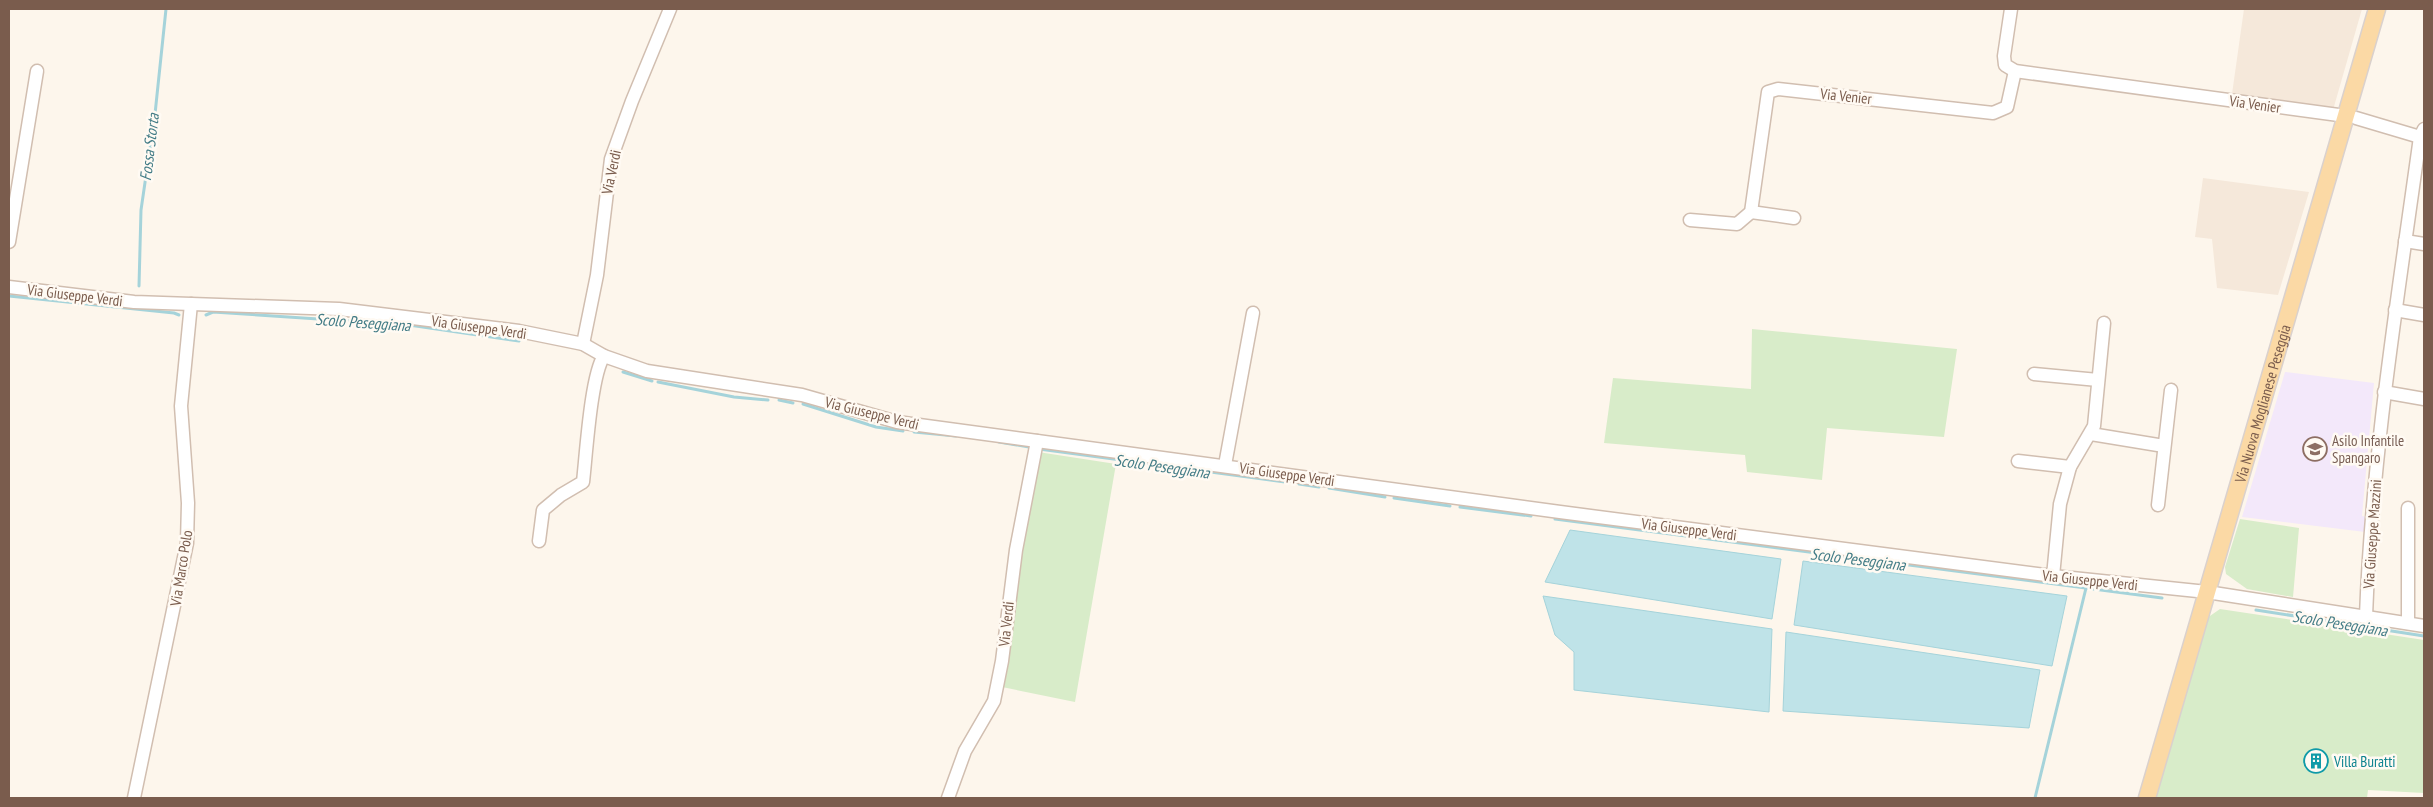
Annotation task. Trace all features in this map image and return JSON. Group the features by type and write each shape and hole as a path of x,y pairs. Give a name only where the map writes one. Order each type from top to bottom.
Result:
{"main road":[{"name":"Via Nuova Moglianese Peseggia","path":"2147,798 2207,592 2351,117 2377,9"}],"street":[{"name":"Via Verdi","path":"583,344 597,275 611,159 632,101 670,9"},
{"path":"2011,9 2004,56 2005,65 2016,71"},
{"path":"9,242 37,71"},
{"name":"Via Venier","path":"1751,212 1768,92 1778,89 1993,113 2007,106 2016,71 2351,117"},
{"name":"Via Giuseppe Mazzini","path":"2351,117 2422,133 2384,392 2372,519 2366,616"},
{"path":"1690,220 1737,224 1751,212 1794,218"},
{"path":"2405,241 2424,244"},
{"name":"Via Giuseppe Verdi","path":"9,287 134,302 339,309 519,331 583,344 604,356 647,370 802,396 897,422 1580,515 2053,576 2207,592 2424,626"},
{"name":"Via Marco Polo","path":"134,798 187,543 188,504 182,406 192,304"},
{"path":"2395,310 2424,315"},
{"path":"1225,466 1253,313"},
{"path":"2053,576 2060,504 2070,467 2094,426 2104,323"},
{"path":"539,541 543,510 561,495 583,482 593,397 600,362 604,356"},
{"path":"2034,374 2098,380"},
{"path":"2158,505 2171,390"},
{"path":"2384,392 2424,399"},
{"path":"2091,434 2164,446"},
{"name":"Via Verdi","path":"948,798 965,751 994,701 1002,661 1016,550 1037,441"},
{"path":"2018,461 2070,467"},
{"path":"2408,508 2408,623"}],"shaded area":[{"path":"2244,9 2362,9 2333,110 2232,94"},
{"path":"2203,178 2309,192 2278,295 2217,288 2212,239 2195,237"},
{"name":"Asilo Infantile Spangaro","path":"2285,372 2374,383 2362,516 2367,517 2365,532 2242,517"}],"green space":[{"path":"1752,329 1957,349 1944,437 1827,428 1822,480 1747,472 1745,455 1604,443 1613,378 1751,389"},
{"path":"1038,452 1116,464 1075,702 1002,687"},
{"path":"2240,519 2299,528 2293,597 2247,589 2226,574 2225,567"},
{"path":"2220,609 2424,640 2424,793 2368,790 2367,798 2155,798 2207,618"}],"water":[{"path":"1570,530 1781,559 1772,619 1545,582"},
{"path":"1803,561 2067,596 2052,666 1794,625"},
{"path":"1543,596 1772,629 1769,712 1574,690 1574,652 1555,635"},
{"path":"1786,632 2040,670 2029,728 1783,711"}],"waterway":[{"name":"Fossa Storta","path":"139,286 141,210 155,114 166,9"},
{"name":"Scolo Peseggiana","path":"9,296 179,315"},
{"name":"Scolo Peseggiana","path":"206,315 213,312 409,325 519,341"},
{"name":"Scolo Peseggiana","path":"623,372 652,381"},
{"name":"Scolo Peseggiana","path":"658,382 734,397 768,400"},
{"name":"Scolo Peseggiana","path":"779,400 793,403"},
{"name":"Scolo Peseggiana","path":"803,404 876,427 903,431"},
{"name":"Scolo Peseggiana","path":"914,432 956,436"},
{"name":"Scolo Peseggiana","path":"999,442 1029,447"},
{"name":"Scolo Peseggiana","path":"1039,449 1285,482"},
{"name":"Scolo Peseggiana","path":"1299,484 1319,487"},
{"name":"Scolo Peseggiana","path":"1329,488 1385,497"},
{"name":"Scolo Peseggiana","path":"1394,498 1450,506"},
{"name":"Scolo Peseggiana","path":"1460,507 1531,516"},
{"name":"Scolo Peseggiana","path":"1555,519 2162,598"},
{"path":"2035,798 2086,588"},
{"name":"Scolo Peseggiana","path":"2256,610 2424,636"}],"place":[{"name":"Asilo Infantile Spangaro","path":"2315,449"},
{"name":"Villa Buratti","path":"2316,761"}]}
